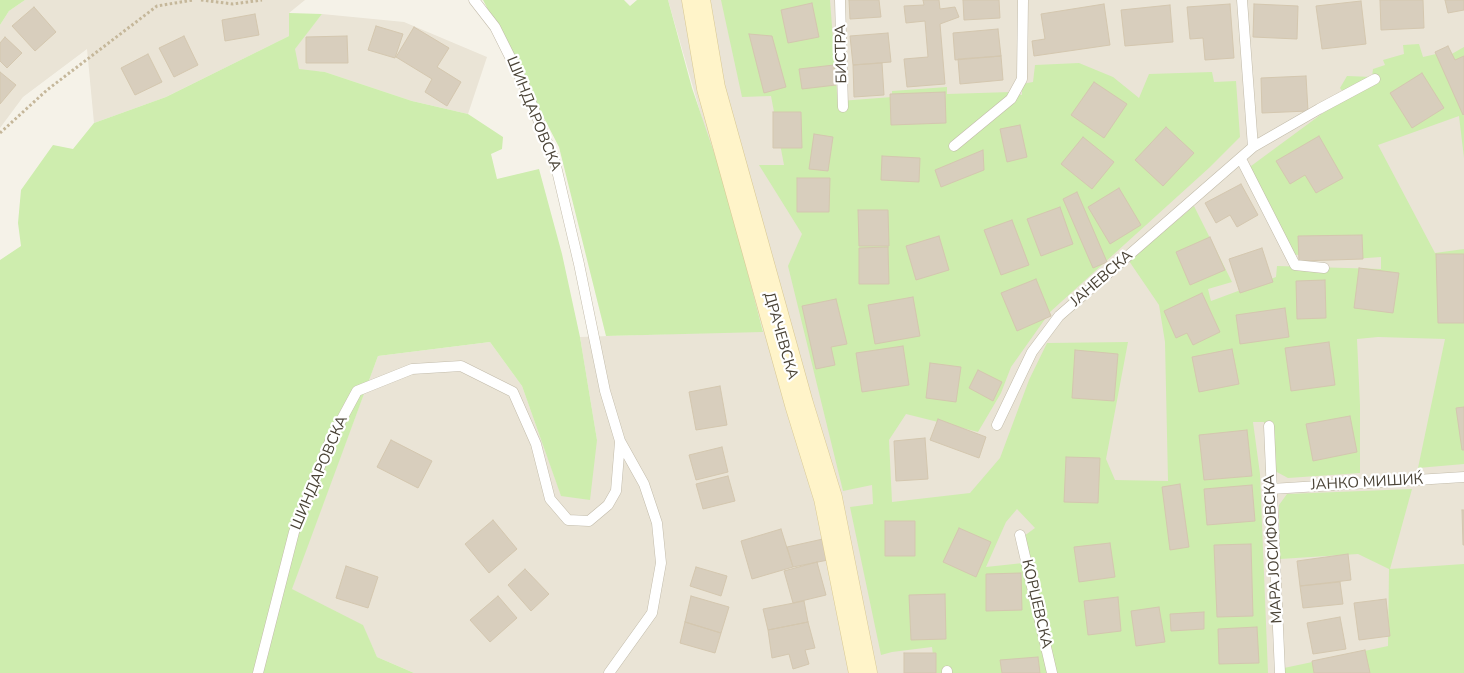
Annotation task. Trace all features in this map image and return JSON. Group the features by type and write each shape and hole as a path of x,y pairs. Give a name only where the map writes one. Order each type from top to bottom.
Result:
{"main road":[{"name":"ДРАЧЕВСКА","path":"696,0 711,88 798,404 828,498 863,673"}],"lane":[{"name":"ШИНДАРОВСКА","path":"474,0 495,27 520,78 555,162 579,264 605,391 620,441 644,484 657,523 661,563 652,612 609,673"},
{"name":"БИСТРА","path":"840,0 843,107"},
{"path":"954,146 1011,99 1022,79 1023,0"},
{"path":"1242,0 1253,147"},
{"name":"ЈАНЕВСКА","path":"997,425 1032,352 1059,316 1241,160 1253,147 1319,108 1375,79"},
{"path":"1241,160 1295,266 1324,268"},
{"name":"ШИНДАРОВСКА","path":"258,673 294,532 330,441 357,391 412,369 461,366 513,392 536,444 550,499 568,520 589,521 608,505 616,491 620,441"},
{"name":"МАРА ЈОСИФОВСКА","path":"1269,426 1280,673"},
{"name":"ЈАНКО МИШИЌ","path":"1271,489 1464,478"},
{"name":"КОРЏЕВСКА","path":"1020,536 1052,673"}],"path":[{"path":"0,133 47,90 157,6 193,0"},
{"path":"201,0 232,4 262,0"}],"shaded area":[{"path":"25,0 305,0 289,13 289,36 166,97 94,123 87,49 23,97 0,128 0,25 9,11"},
{"path":"668,0 1464,0 1464,673 414,673 377,657 362,625 291,589 378,356 490,342 522,386 561,495 597,440 580,337 763,331"},
{"path":"322,14 404,22 487,57 468,114 412,101 325,72 299,70 294,49"}],"green space":[{"path":"0,0 25,0 9,11 0,25"},
{"path":"483,0 624,0 630,6 637,0 668,0 692,88 725,185 763,332 606,336 559,147"},
{"path":"721,0 830,0 837,93 840,101 892,97 892,91 947,87 947,94 1011,92 1022,95 1022,84 1033,82 1035,65 1079,63 1113,77 1139,98 1149,74 1212,72 1214,82 1236,81 1240,137 1210,167 1050,312 1011,367 1001,393 978,432 906,414 889,440 892,502 970,493 1000,458 1029,380 1047,343 1128,342 1106,459 1115,480 1168,481 1165,342 1159,305 1129,261 1194,206 1232,282 1208,289 1211,301 1276,277 1277,266 1381,269 1381,257 1353,259 1286,254 1247,169 1346,96 1340,88 1347,76 1372,77 1373,69 1385,65 1383,60 1404,54 1403,45 1419,44 1423,57 1436,54 1450,55 1464,47 1464,158 1459,116 1378,145 1435,253 1464,249 1464,464 1418,468 1445,339 1378,337 1357,339 1360,405 1360,473 1288,478 1273,470 1264,422 1253,422 1260,474 1268,673 935,673 932,647 881,655 850,507 873,504 872,485 843,491 788,266 802,234 759,165 784,165 771,96 742,97","holes":["1017,509 1035,528 1020,539 1023,563 986,567 1006,522"]},
{"path":"289,13 322,14 295,49 299,69 325,72 412,101 468,114 503,137 502,149 491,154 497,179 539,169 562,254 580,337 597,440 590,500 561,496 522,386 490,342 378,356 292,589 363,625 377,657 414,673 0,673 0,260 21,246 18,223 21,190 53,145 73,149 94,123 166,97 289,36"},
{"path":"1412,489 1390,569 1464,564 1464,673 1284,673 1284,668 1388,646 1389,569 1358,554 1280,559 1279,505 1287,494"}],"building":[{"path":"849,0 879,0 881,17 850,19"},
{"path":"923,0 939,0 940,9 955,7 959,17 940,24 945,84 907,87 904,59 928,57 925,21 906,23 904,6 924,5"},
{"path":"963,0 999,0 1000,18 964,20"},
{"path":"1380,0 1423,0 1424,28 1381,30"},
{"path":"1445,0 1464,0 1464,10 1448,13"},
{"path":"1361,1 1366,44 1322,49 1316,6"},
{"path":"812,3 819,37 788,43 781,10"},
{"path":"1104,4 1110,45 1034,56 1032,41 1045,39 1041,14"},
{"path":"1230,4 1234,58 1205,60 1203,38 1190,39 1187,7"},
{"path":"1254,4 1298,6 1297,39 1253,37"},
{"path":"1170,5 1173,42 1125,46 1121,10"},
{"path":"34,7 56,32 35,51 12,26"},
{"path":"255,14 259,35 225,41 222,20"},
{"path":"376,26 403,34 395,58 368,50"},
{"path":"414,27 449,48 437,67 461,82 447,106 425,92 432,79 396,57"},
{"path":"998,29 1001,56 955,60 953,33"},
{"path":"888,33 891,62 853,65 850,36"},
{"path":"749,34 772,36 786,87 764,93"},
{"path":"184,36 198,65 174,77 159,48"},
{"path":"347,36 348,63 306,63 306,37"},
{"path":"5,37 22,53 7,68 0,61 0,43"},
{"path":"1448,46 1455,60 1464,56 1463,115 1435,52"},
{"path":"148,54 162,82 135,95 121,68"},
{"path":"1001,56 1003,80 960,84 958,59"},
{"path":"882,63 884,95 854,97 853,65"},
{"path":"834,65 836,85 802,89 799,69"},
{"path":"0,72 16,85 0,104"},
{"path":"1422,73 1444,108 1412,128 1390,93"},
{"path":"1306,76 1308,111 1262,113 1261,78"},
{"path":"1094,82 1127,104 1104,138 1071,115"},
{"path":"945,92 946,123 891,125 890,94"},
{"path":"773,112 801,112 802,148 773,148"},
{"path":"1020,125 1027,157 1007,162 1000,129"},
{"path":"1166,127 1194,153 1163,186 1135,160"},
{"path":"814,134 833,137 828,171 809,169"},
{"path":"1319,136 1343,178 1316,193 1305,175 1290,184 1276,161"},
{"path":"1083,137 1114,162 1092,189 1061,164"},
{"path":"983,150 984,170 941,187 935,170"},
{"path":"882,156 920,158 919,182 881,180"},
{"path":"797,178 830,178 829,212 797,212"},
{"path":"1241,184 1258,215 1237,227 1230,215 1216,223 1205,203"},
{"path":"1119,188 1141,225 1110,244 1088,207"},
{"path":"1077,192 1107,262 1093,268 1063,199"},
{"path":"1060,207 1073,244 1041,256 1027,219"},
{"path":"858,210 888,210 889,246 859,246"},
{"path":"1012,220 1029,265 1001,275 984,230"},
{"path":"1362,235 1363,259 1299,261 1298,236"},
{"path":"939,236 949,270 916,280 906,246"},
{"path":"1210,237 1225,270 1190,285 1176,252"},
{"path":"888,247 889,284 859,284 859,248"},
{"path":"1262,248 1273,282 1240,293 1229,259"},
{"path":"1436,254 1464,254 1464,323 1438,323"},
{"path":"1359,268 1399,273 1393,313 1354,308"},
{"path":"1036,279 1051,316 1017,331 1001,293"},
{"path":"1325,280 1326,318 1297,319 1296,281"},
{"path":"1202,293 1220,332 1193,345 1187,333 1176,338 1164,311"},
{"path":"913,297 920,336 875,344 868,305"},
{"path":"836,299 847,344 831,347 835,365 816,369 802,306"},
{"path":"1285,308 1289,337 1240,344 1236,315"},
{"path":"1329,342 1335,385 1291,391 1285,348"},
{"path":"903,346 909,385 862,392 856,353"},
{"path":"1232,349 1239,384 1199,392 1192,357"},
{"path":"1075,350 1118,354 1114,401 1072,398"},
{"path":"930,363 961,367 956,402 926,398"},
{"path":"978,370 1002,382 993,401 969,388"},
{"path":"720,386 727,425 696,430 689,392"},
{"path":"1464,407 1464,450 1462,450 1456,408"},
{"path":"1350,416 1357,452 1313,461 1306,424"},
{"path":"938,419 986,437 979,458 930,440"},
{"path":"1247,430 1252,476 1204,480 1199,435"},
{"path":"925,438 928,479 896,481 894,441"},
{"path":"391,440 432,461 418,488 377,467"},
{"path":"722,447 728,472 696,480 689,455"},
{"path":"1066,457 1100,458 1098,503 1064,502"},
{"path":"728,476 735,501 703,509 696,484"},
{"path":"1180,484 1189,547 1170,550 1162,487"},
{"path":"1252,485 1255,521 1207,525 1204,489"},
{"path":"1462,510 1464,510 1464,545 1463,545"},
{"path":"493,520 517,549 489,573 465,544"},
{"path":"885,521 915,521 915,556 885,556"},
{"path":"959,528 991,542 976,577 943,562"},
{"path":"781,529 793,567 752,579 741,541"},
{"path":"823,539 828,560 793,567 787,547"},
{"path":"1110,543 1115,577 1079,582 1074,547"},
{"path":"1251,544 1253,616 1217,617 1214,545"},
{"path":"1348,554 1351,580 1300,586 1297,561"},
{"path":"817,562 826,595 793,603 784,571"},
{"path":"346,566 378,577 368,608 336,598"},
{"path":"696,567 727,576 721,596 690,586"},
{"path":"525,569 549,594 531,611 508,585"},
{"path":"1021,573 1022,610 986,611 986,574"},
{"path":"1340,582 1343,604 1303,608 1300,586"},
{"path":"945,594 946,639 911,640 909,595"},
{"path":"498,596 517,618 490,642 470,620"},
{"path":"691,596 729,607 721,633 685,622"},
{"path":"1118,597 1121,631 1088,635 1084,601"},
{"path":"1386,599 1390,636 1359,640 1354,603"},
{"path":"804,601 808,622 768,630 763,609"},
{"path":"1159,607 1165,642 1136,646 1131,611"},
{"path":"1204,612 1204,629 1171,631 1170,614"},
{"path":"1340,617 1346,649 1313,654 1307,623"},
{"path":"685,622 721,633 715,653 680,643"},
{"path":"808,622 815,648 805,650 809,664 793,669 789,654 772,658 768,630"},
{"path":"1257,627 1259,663 1219,664 1218,629"},
{"path":"1365,650 1370,673 1314,673 1312,661"},
{"path":"904,653 936,653 936,673 904,673"},
{"path":"1038,657 1040,673 1002,673 1000,660"}]}
